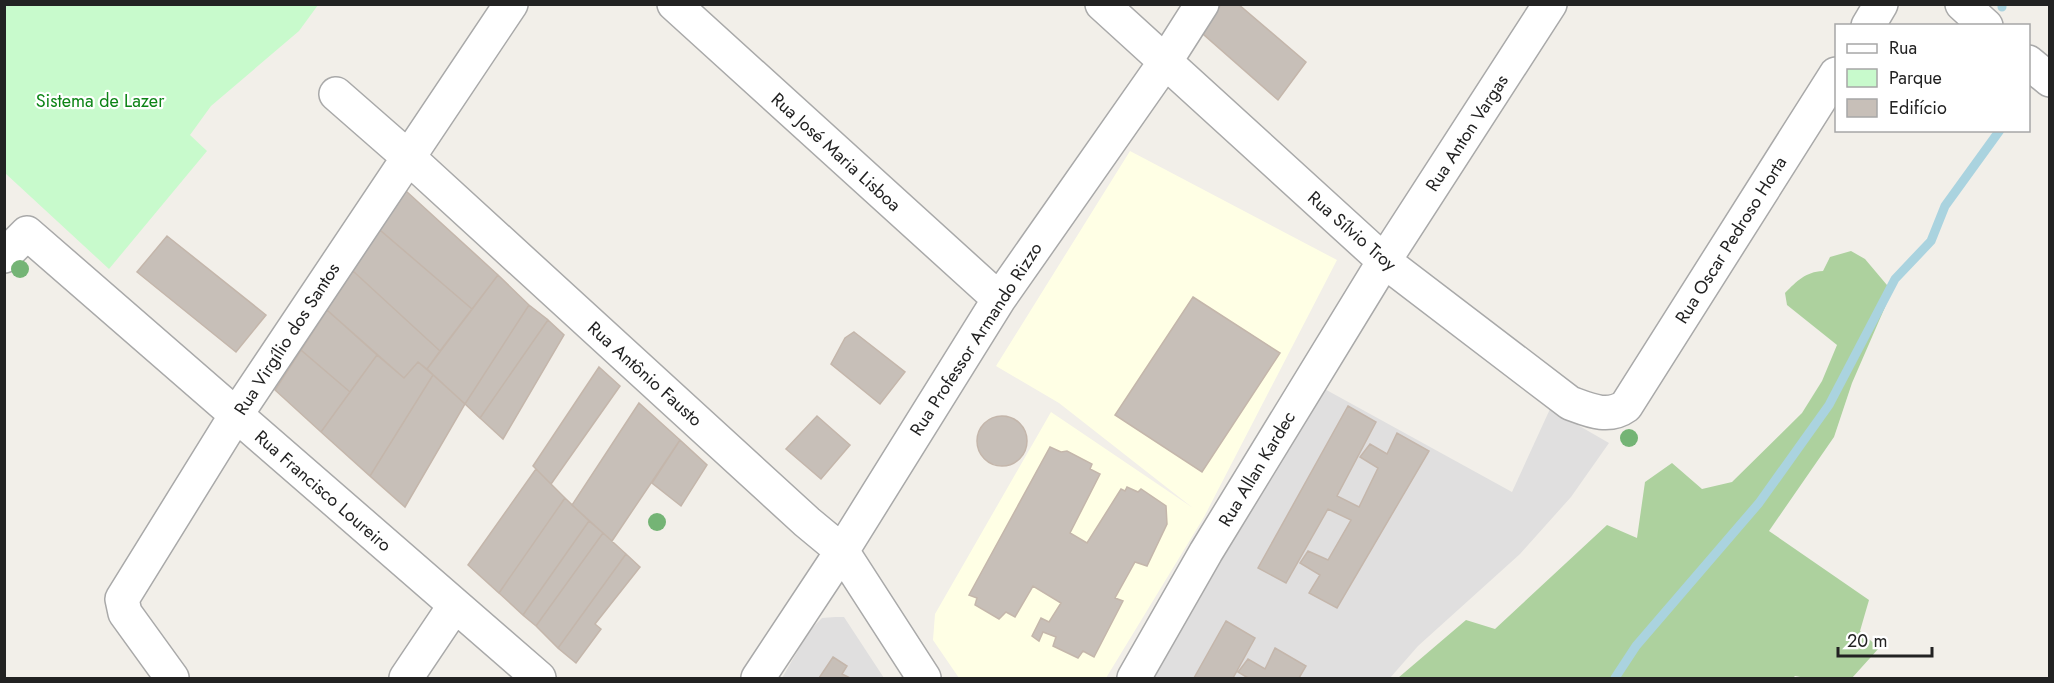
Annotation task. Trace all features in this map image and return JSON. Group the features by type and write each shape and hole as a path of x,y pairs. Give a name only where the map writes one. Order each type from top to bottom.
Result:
{"street":[{"name":"Rua Virgílio dos Santos","path":"172,678 125,613 122,599 236,415 511,4"},
{"name":"Rua José Maria Lisboa","path":"674,4 999,299"},
{"name":"Rua Sílvio Troy","path":"1102,4 1384,261 1570,403 1590,411 1604,413 1616,413 1626,406"},
{"name":"Rua Professor Armando Rizzo","path":"758,678 842,551 999,299 1165,62 1202,4"},
{"name":"Rua Anton Vargas","path":"1384,261 1550,4"},
{"path":"1869,24 1881,4"},
{"path":"1962,4 1984,24"},
{"path":"2030,64 2049,80"},
{"name":"Rua Oscar Pedroso Horta","path":"1626,406 1835,76"},
{"name":"Rua Antônio Fausto","path":"336,94 807,522 842,551 924,678"},
{"name":"Rua Francisco Loureiro","path":"4,256 27,233 538,678"},
{"name":"Rua Allan Kardec","path":"1134,678 1206,552 1384,261"},
{"path":"406,678 455,605"}],"shaded area":[{"path":"1130,151 1337,260 1204,517 1106,678 959,678 933,640 935,614 1051,412 1193,508 1059,403 996,366"},
{"path":"1321,387 1512,492 1550,409 1609,443 1571,497 1520,554 1418,646 1390,678 1154,678"},
{"path":"844,617 884,678 782,678 809,631 822,618"}],"green space":[{"name":"Sistema de Lazer","path":"4,5 318,5 299,31 211,106 190,135 207,151 109,269 5,173"},
{"path":"1851,251 1865,259 1892,291 1852,383 1834,437 1769,531 1869,600 1860,631 1879,648 1852,678 1795,676 1793,678 1398,678 1466,620 1495,629 1607,525 1637,538 1645,482 1672,463 1702,489 1732,482 1802,413 1822,381 1837,345 1787,305 1785,293 1806,275 1823,271 1830,257"}],"building":[{"path":"1221,4 1238,4 1306,62 1278,100 1203,34"},
{"path":"406,191 498,275 472,309 380,230"},
{"path":"380,230 472,309 440,351 353,271"},
{"path":"167,236 266,315 236,352 137,272"},
{"path":"353,271 440,351 427,369 418,362 404,378 327,310"},
{"path":"498,275 529,305 465,404 427,369"},
{"path":"1193,297 1280,353 1202,472 1115,415"},
{"path":"529,305 548,320 480,418 465,404"},
{"path":"327,310 377,355 350,392 301,350"},
{"path":"548,320 564,335 503,439 480,418"},
{"path":"854,332 905,372 880,404 831,364 845,338"},
{"path":"301,350 350,392 321,432 275,390"},
{"path":"377,355 404,378 418,362 433,375 370,476 321,432"},
{"path":"599,367 620,386 551,484 533,466"},
{"path":"433,375 465,404 405,507 370,476"},
{"path":"639,403 680,440 612,541 572,505"},
{"path":"1348,406 1376,422 1337,496 1359,507 1378,468 1360,457 1370,444 1387,454 1397,433 1429,451 1337,608 1309,593 1320,575 1300,563 1308,551 1328,560 1351,520 1328,509 1286,583 1258,568"},
{"path":"817,416 850,445 821,479 786,449"},
{"path":"1002,416 1016,420 1023,427 1027,441 1023,455 1016,462 1002,466 988,462 981,455 977,441 981,427 988,420"},
{"path":"680,440 707,465 681,506 652,483"},
{"path":"1050,447 1061,452 1067,451 1092,464 1090,469 1100,474 1070,533 1087,543 1121,489 1125,491 1127,487 1138,492 1141,489 1166,506 1167,524 1147,566 1135,562 1115,598 1123,601 1094,657 1083,651 1078,658 1053,646 1056,637 1043,632 1039,641 1032,636 1041,618 1049,622 1061,603 1033,586 1015,617 1006,612 999,619 975,605 977,598 969,595"},
{"path":"536,469 565,498 499,593 468,565"},
{"path":"565,498 589,521 523,615 499,593"},
{"path":"589,521 603,533 536,626 523,615"},
{"path":"603,533 626,554 558,648 536,626"},
{"path":"626,554 640,567 595,624 601,629 576,663 558,648"},
{"path":"1226,621 1255,638 1233,678 1194,678"},
{"path":"1275,648 1306,666 1299,678 1248,678 1238,672 1248,659 1265,669"},
{"path":"833,657 847,666 842,674 850,678 819,678"}],"waterway":[{"path":"1615,678 1636,646 1759,503 1829,405 1895,279 1931,241 1945,206 1999,132"}]}
